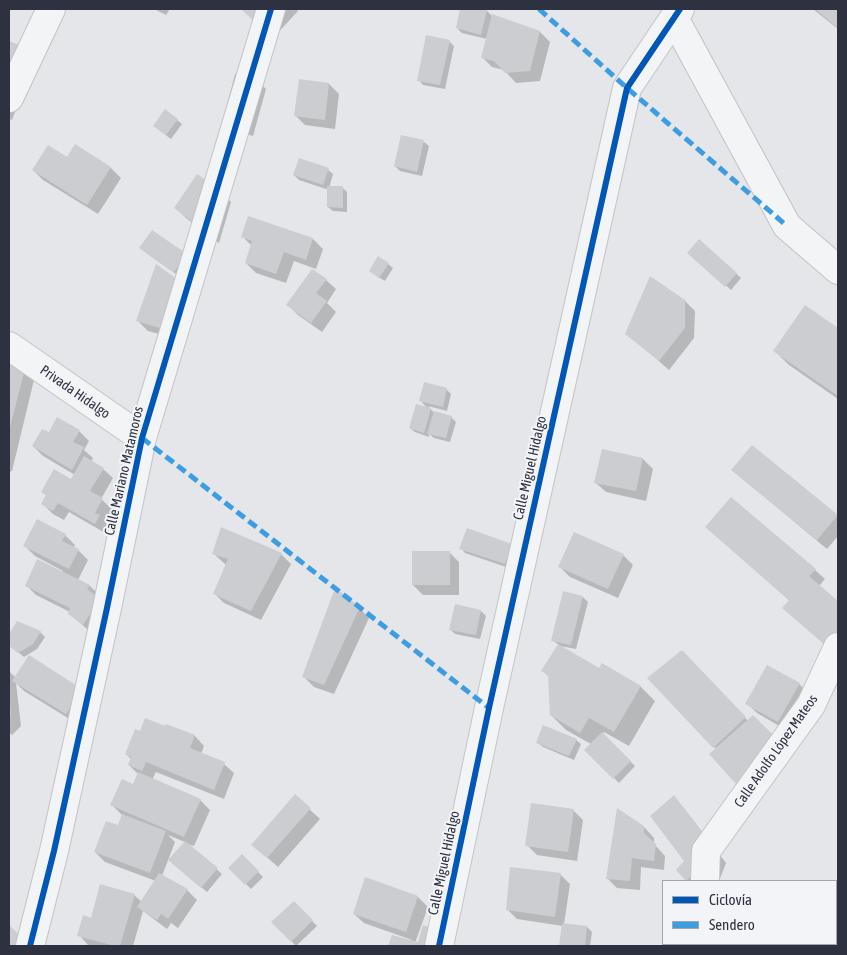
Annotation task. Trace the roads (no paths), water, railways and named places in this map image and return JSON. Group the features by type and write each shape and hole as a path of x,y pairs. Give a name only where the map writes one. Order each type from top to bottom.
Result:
{"street":[{"path":"9,98 50,9"},
{"name":"Calle Mariano Matamoros","path":"30,946 54,851 142,438 271,9"},
{"path":"677,13 787,226 838,270"},
{"name":"Calle Miguel Hidalgo","path":"439,946 627,88 677,13"},
{"name":"Privada Hidalgo","path":"9,346 142,438"},
{"name":"Calle Adolfo López Mateos","path":"706,880 706,851 811,705 838,647"}]}
